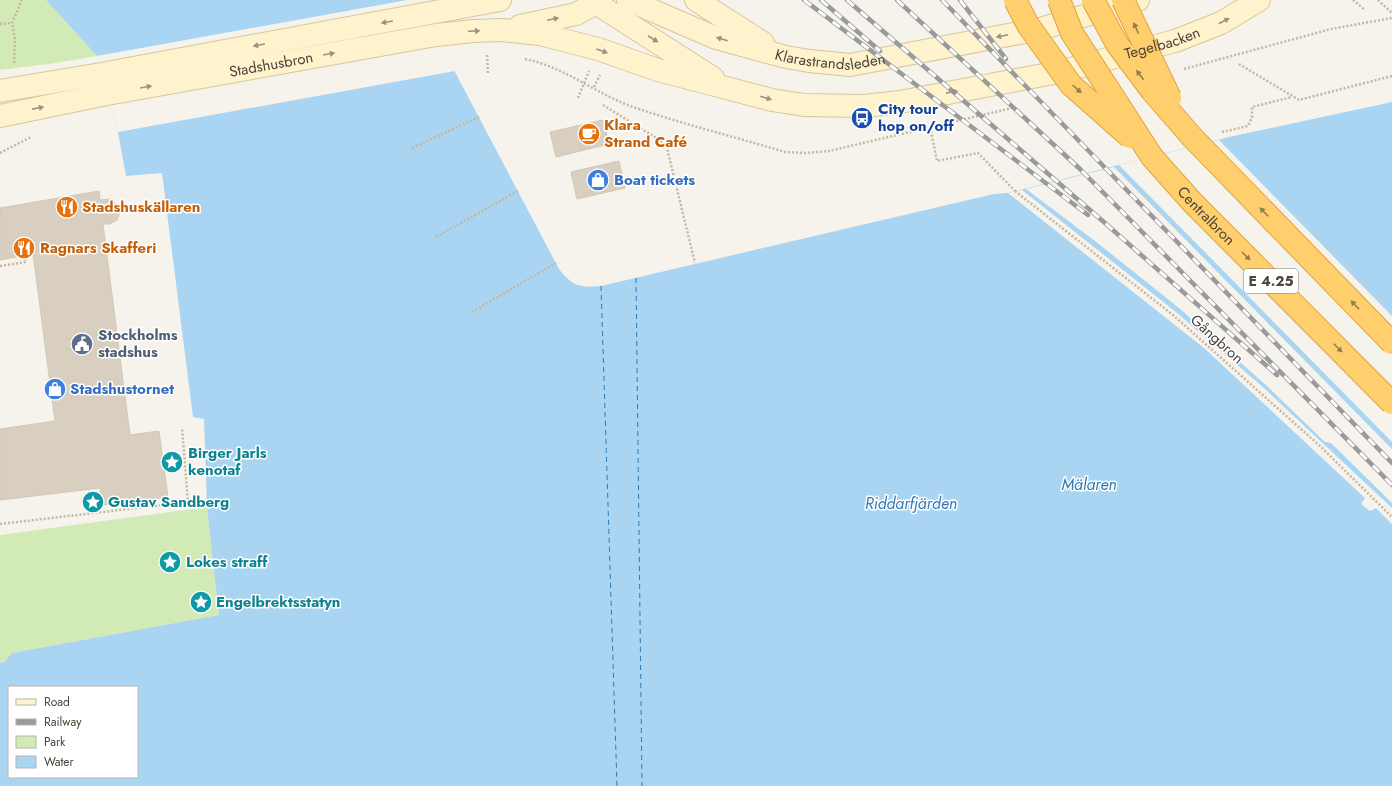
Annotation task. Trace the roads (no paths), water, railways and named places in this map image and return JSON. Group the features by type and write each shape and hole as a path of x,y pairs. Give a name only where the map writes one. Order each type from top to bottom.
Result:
{"highway":[{"path":"1015,0 1028,25 1071,85 1152,157"},
{"name":"Centralbron","path":"1059,0 1072,33 1152,157 1192,202 1392,403"},
{"name":"E 4.25","path":"1094,0 1117,44 1152,91 1192,137 1392,343"},
{"path":"1123,0 1160,79 1192,137"}],"street":[{"path":"458,5 500,0"},
{"name":"Klarastrandsleden","path":"628,0 716,38 786,57 850,65 1040,29 1138,0"},
{"path":"696,0 741,31 786,57"},
{"name":"Tegelbacken","path":"728,87 772,100 804,105 864,106 900,102 1059,72 1175,41 1221,23 1259,0"},
{"path":"502,30 576,14 595,1 728,87"},
{"name":"Stadshusbron","path":"0,91 425,15 458,5"},
{"path":"502,30 540,34 575,42 658,70 728,87"},
{"name":"Stadshusbron","path":"0,116 107,94 436,35 502,30"}],"water":[{"name":"Riddarfjärden","path":"46,0 417,0 559,269 572,282 577,285 587,287 601,286 994,194 1008,193 1229,137 1392,102 1392,786 0,786 0,663 4,662 12,653 219,615 207,507 204,419 193,417 162,173 126,176 118,132 97,56"}],"railway":[{"path":"804,0 1088,215"},
{"path":"821,0 880,51"},
{"path":"847,0 1105,223 1277,375"},
{"path":"897,0 1080,169 1392,485"},
{"path":"942,0 1392,463"},
{"path":"960,0 1006,59"}],"place":[{"name":"City tour hop on/off","path":"862,118"},
{"name":"Klara Strand Café","path":"589,134"},
{"name":"Boat tickets","path":"598,180"},
{"name":"Stadshuskällaren","path":"67,207"},
{"name":"Ragnars Skafferi","path":"24,248"},
{"name":"Stockholms stadshus","path":"82,344"},
{"name":"Stadshustornet","path":"55,389"},
{"name":"Birger Jarls kenotaf","path":"172,462"},
{"name":"Gustav Sandberg","path":"93,502"},
{"name":"Lokes straff","path":"170,562"},
{"name":"Engelbrektsstatyn","path":"201,602"}],"water label":[{"name":"Mälaren","path":"1089,484"}]}
